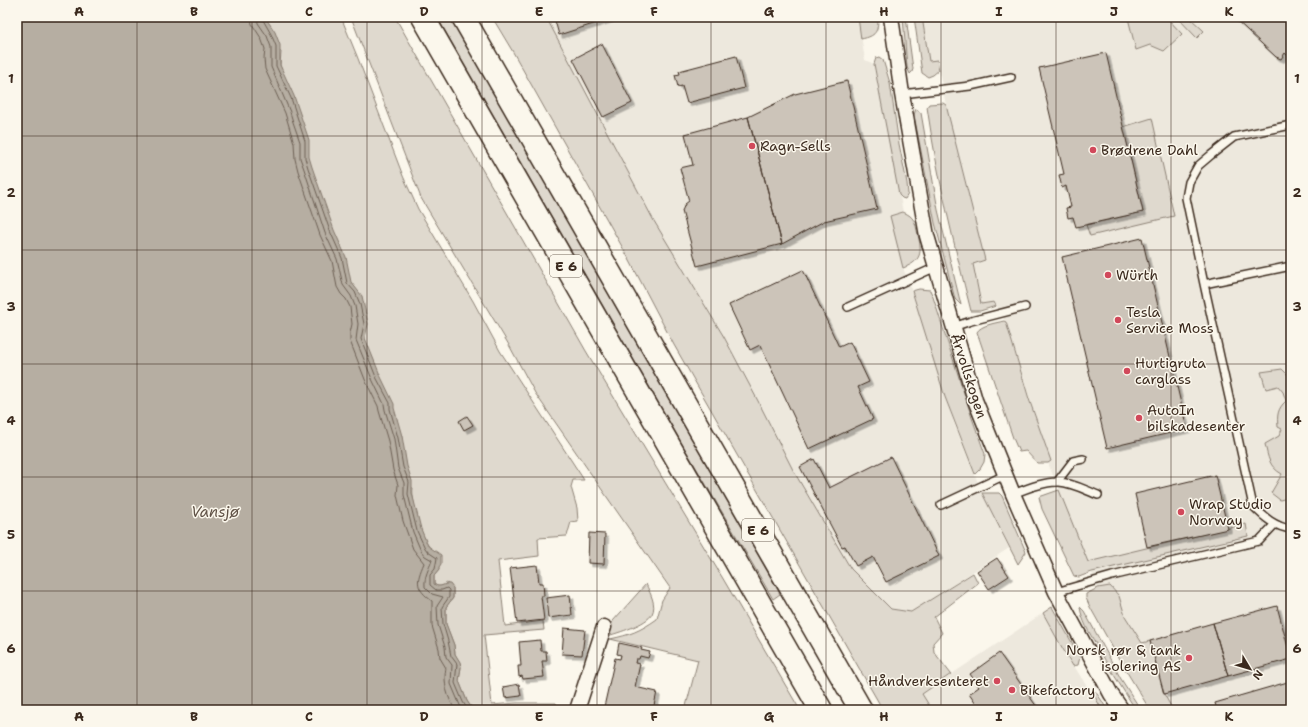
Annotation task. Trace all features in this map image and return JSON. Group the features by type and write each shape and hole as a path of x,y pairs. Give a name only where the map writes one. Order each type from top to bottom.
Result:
{"highway":[{"name":"E 6","path":"423,17 821,710"},
{"name":"E 6","path":"463,17 473,26 861,710"}],"street":[{"name":"Årvollskogen","path":"891,17 902,94 927,236 975,400 1013,494 1056,592 1122,710"},
{"path":"577,710 604,627"}],"lane":[{"path":"902,94 970,86 1011,77"},
{"path":"1291,125 1234,137 1198,166 1189,182 1186,198 1253,506 1264,518 1285,529 1291,529"},
{"path":"1204,284 1291,266"},
{"path":"848,307 936,267"},
{"path":"953,327 1025,307"},
{"path":"1057,482 1073,461 1083,459"},
{"path":"941,505 1005,475"},
{"path":"1013,494 1029,487 1057,482 1074,485 1098,495"},
{"path":"1056,592 1119,574 1260,541 1275,524"}],"shaded area":[{"path":"212,17 341,17 403,176 418,209 473,301 500,351 584,480 573,480 571,487 577,508 578,521 571,522 567,536 538,538 539,556 498,561 505,626 543,621 544,630 484,635 492,705 517,703 556,703 558,710 473,710 467,701 459,681 461,667 460,663 455,654 454,645 446,624 446,607 453,598 453,588 447,583 440,586 434,584 434,576 439,570 435,551 425,541 422,534 415,508 413,488 399,485 280,65 281,52"},
{"path":"351,17 395,17 586,351 800,710 685,710 698,660 610,639 635,632 657,619 662,600 670,588 535,393 509,345 421,198"},
{"path":"437,17 450,17 780,594 773,599 684,447"},
{"path":"492,17 546,17 654,221 724,337 793,470 851,569 891,609 911,612 973,573 978,583 934,617 942,633 933,643 934,652 951,674 922,694 932,710 883,710 674,345 629,259"},
{"path":"546,17 858,17 865,60 874,64 903,212 890,216 903,268 912,291 954,423 982,493 1009,548 912,612 891,609 851,569 793,470 724,337 654,221"},
{"path":"858,17 878,17 877,30 873,35 861,39"},
{"path":"903,17 906,17 913,69 910,74 907,67"},
{"path":"914,17 922,17 929,61 937,60 939,70 928,77 922,73"},
{"path":"922,17 1291,17 1291,710 1173,710 1164,694 1150,641 1142,643 1125,616 1119,596 1110,586 1098,588 1048,463 1051,461 1035,416 1006,322 994,302 981,304 973,264 985,260 946,105 937,60 929,62"},
{"path":"1169,17 1168,19 1182,34 1164,51 1150,45 1136,50 1128,18"},
{"path":"1177,17 1189,17 1204,31 1197,38"},
{"path":"879,57 883,60 890,83 899,144 907,183 908,194 905,199 899,195 874,64 876,58"},
{"path":"943,103 946,105 985,260 973,264 981,304 994,302 996,306 980,311 971,311 946,210 931,133 927,107 929,104"},
{"path":"916,109 921,113 938,210 961,305 955,299 935,223 914,115"},
{"path":"1152,118 1174,216 1090,236 1086,225 1143,212 1123,127"},
{"path":"903,212 914,220 920,251 914,262 903,268 890,216"},
{"path":"919,289 930,290 933,297 985,454 984,462 975,474 945,397 912,291"},
{"path":"1004,321 1006,322 1029,399 1051,461 1048,463 1037,463 1026,451 1019,452 977,332 985,326"},
{"path":"1282,369 1289,376 1288,384 1291,400 1291,497 1280,500 1271,493 1282,474 1272,465 1268,457 1265,444 1279,436 1282,429 1278,427 1278,413 1286,401 1283,392 1278,386 1266,389 1261,372"},
{"path":"1059,490 1088,562 1246,524 1248,536 1092,572 1079,577 1074,576 1042,509 1039,497"},
{"path":"982,493 999,493 1002,496 1026,552 1018,564"},
{"path":"646,584 654,607 649,618 638,625 607,636 613,621"},
{"path":"1110,586 1119,596 1125,616 1142,643 1150,641 1164,694 1173,710 1150,710 1090,607 1086,594 1098,588"},
{"path":"1052,607 1080,657 1078,665 1073,666 1043,613"},
{"path":"1080,607 1084,611 1121,679 1141,710 1136,710 1105,660 1086,626"},
{"path":"1043,613 1060,644 1102,710 932,710 922,694"},
{"path":"1095,691 1107,710 1102,710 1093,693"}],"water":[{"name":"Vansjø","path":"17,17 265,17 275,32 280,45 280,65 294,96 309,140 309,157 312,167 334,230 346,257 351,282 362,296 368,324 365,338 394,404 402,436 407,466 412,481 412,493 421,529 428,546 441,555 441,564 439,570 434,576 434,584 440,586 450,584 453,588 453,598 446,607 446,624 454,645 455,654 460,662 461,667 459,681 467,701 473,710 17,710"}],"building":[{"path":"554,17 615,17 559,35"},
{"path":"1233,17 1291,17 1291,59 1285,53 1281,59 1276,57"},
{"path":"602,44 632,103 603,117 573,59"},
{"name":"Brødrene Dahl","path":"1106,53 1143,212 1076,227 1073,217 1068,218 1066,208 1071,207 1066,186 1062,188 1059,175 1064,174 1039,68"},
{"path":"736,56 744,88 687,103 682,86 678,87 675,75 680,74 679,71"},
{"path":"847,81 877,209 824,221 782,244 748,117 795,94"},
{"path":"748,117 782,244 697,266 682,211 685,204 689,201 680,168 693,165 685,134"},
{"path":"1142,238 1187,429 1107,448 1062,257"},
{"path":"803,270 839,347 850,342 869,382 858,387 873,419 809,449 760,345 750,350 729,305"},
{"path":"467,416 473,425 464,430 459,421"},
{"path":"891,457 939,556 886,582 873,557 856,566 845,546 842,547 800,467 814,459 829,488"},
{"name":"Wrap Studio Norway","path":"1215,475 1228,529 1147,547 1135,494"},
{"path":"589,533 605,534 604,564 588,563"},
{"path":"997,558 1009,576 989,589 977,571"},
{"path":"537,565 539,583 543,583 544,596 541,596 544,620 517,623 510,568"},
{"path":"570,595 572,615 548,618 546,598"},
{"path":"1277,606 1291,659 1228,676 1213,623"},
{"name":"Norsk rør & tank isolering AS","path":"1213,623 1228,676 1164,694 1150,641"},
{"path":"564,628 585,630 582,655 562,654"},
{"path":"540,640 541,651 546,651 547,661 542,661 544,677 523,679 522,676 519,677 518,666 521,666 519,642"},
{"path":"619,643 642,648 641,650 650,652 648,658 640,656 639,659 636,659 635,663 640,664 635,687 657,692 653,710 619,710 604,707 615,658 620,659 621,655 617,654"},
{"name":"Håndverksenteret","path":"999,653 1039,710 980,710 969,694 979,687 970,674"},
{"path":"1291,681 1291,710 1217,710 1215,703"},
{"path":"519,684 521,696 505,698 503,687"}],"place":[{"name":"Ragn-Sells","path":"752,146"},
{"name":"Brødrene Dahl","path":"1093,150"},
{"name":"Würth","path":"1108,275"},
{"name":"Tesla Service Moss","path":"1118,320"},
{"name":"Hurtigruta carglass","path":"1127,371"},
{"name":"AutoIn bilskadesenter","path":"1139,418"},
{"name":"Wrap Studio Norway","path":"1181,512"},
{"name":"Norsk rør & tank isolering AS","path":"1189,658"},
{"name":"Håndverksenteret","path":"997,681"},
{"name":"Bikefactory","path":"1012,690"}]}
